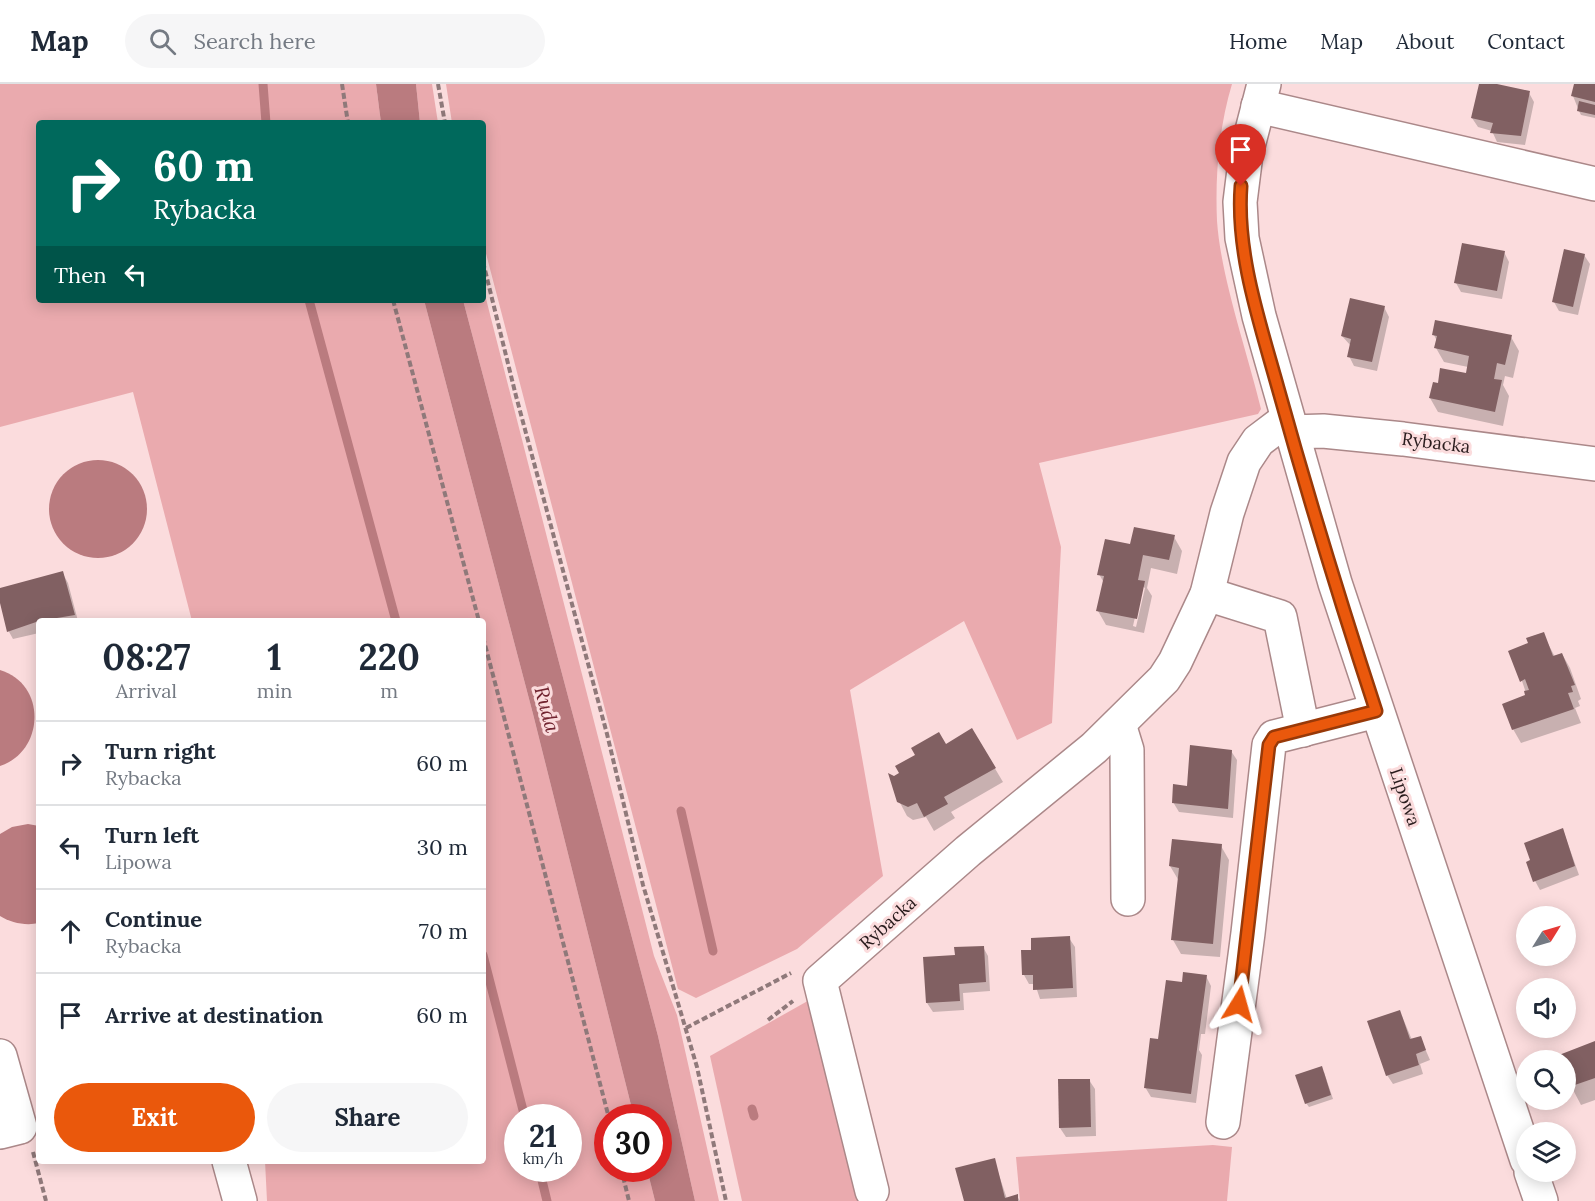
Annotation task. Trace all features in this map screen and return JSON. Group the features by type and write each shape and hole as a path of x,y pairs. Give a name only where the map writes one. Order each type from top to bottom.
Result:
{"street":[{"path":"1289,426 1258,316 1241,227 1243,173 1261,95 1595,184"},
{"name":"Rybacka","path":"820,981 1119,724 1164,679 1175,662 1207,594 1227,513 1244,462 1258,441 1289,426 1403,438 1595,464"},
{"name":"Lipowa","path":"1289,426 1376,711 1516,1127"},
{"path":"1207,594 1280,617 1303,730"},
{"path":"1223,1122 1248,933 1269,745 1274,737 1376,711"},
{"path":"1119,724 1127,750 1128,899"},
{"path":"820,981 872,1191"},
{"path":"0,1056 20,1127"},
{"path":"230,1164 240,1201"},
{"path":"1534,1182 1541,1201"}],"path":[{"path":"342,84 348,120"},
{"path":"438,84 444,120"},
{"path":"486,274 516,396 607,734 643,885 686,1028 726,1201"},
{"path":"394,303 478,618"},
{"path":"486,648 605,1104"},
{"path":"686,1028 791,973 820,981"},
{"path":"20,1127 28,1133 36,1163"},
{"path":"36,1164 46,1201"},
{"path":"624,1182 628,1201"}],"shaded area":[{"path":"0,84 376,84 381,120 36,120 36,303 425,303 533,714 631,1104 594,1104 594,1182 650,1182 655,1201 267,1201 265,1164 486,1164 486,618 191,618 133,392 0,427"},
{"path":"416,84 432,84 438,120 420,120"},
{"path":"446,84 1232,84 1219,152 1217,221 1229,290 1261,409 1258,414 1039,463 1061,547 1052,723 1017,740 964,621 850,690 883,876 797,949 696,998 678,989 486,253 486,120 452,120"},
{"path":"486,299 654,956 677,1015 719,1201 695,1201 658,1036 464,303 486,303"},
{"path":"813,998 863,1201 742,1201 710,1056"},
{"path":"1213,1145 1232,1147 1227,1201 1020,1201 1016,1157"}],"water":[{"path":"376,84 416,84 420,120 381,120"},
{"name":"Ruda","path":"425,303 464,303 658,1036 695,1201 655,1201 650,1182 672,1182 672,1104 631,1104 533,714"},
{"path":"98,460 117,463 133,474 144,490 147,509 144,528 133,544 117,555 98,558 79,555 63,544 52,528 49,509 52,490 63,474 79,463"},
{"path":"0,670 15,678 26,689 33,703 34,718 32,733 26,747 15,758 0,766"},
{"path":"28,824 36,825 36,923 14,922 0,916 0,834 12,827"}],"building":[{"path":"1479,84 1497,84 1530,91 1521,136 1490,133 1493,123 1471,118"},
{"path":"1574,84 1595,84 1595,102 1571,96"},
{"path":"1579,101 1595,105 1595,115 1577,111"},
{"path":"1462,243 1505,251 1497,291 1454,283"},
{"path":"1564,249 1585,254 1573,307 1552,302"},
{"path":"1350,298 1385,306 1372,362 1347,357 1351,339 1341,336"},
{"path":"1435,320 1512,335 1505,365 1497,363 1494,379 1502,380 1495,412 1429,398 1433,382 1438,383 1440,368 1466,373 1469,356 1434,348 1437,336 1432,335"},
{"path":"1134,527 1175,535 1169,560 1143,555 1138,580 1145,581 1137,619 1096,611 1104,576 1097,575 1105,539 1130,544"},
{"path":"63,571 75,615 36,618 36,622 7,632 0,603 0,588"},
{"path":"1544,632 1553,656 1562,653 1575,685 1571,686 1573,692 1568,693 1574,709 1512,730 1502,704 1525,695 1524,691 1529,690 1525,679 1520,682 1508,651 1528,643 1526,638"},
{"path":"972,728 996,768 944,797 948,804 924,817 917,803 908,807 897,802 888,773 894,776 899,773 895,766 915,755 911,748 939,732 946,744"},
{"path":"1190,745 1232,750 1228,809 1172,803 1173,784 1187,786"},
{"path":"1563,828 1575,866 1533,882 1526,862 1530,860 1524,843"},
{"path":"1172,839 1222,844 1213,944 1171,940 1179,868 1169,866"},
{"path":"1070,936 1073,988 1033,990 1033,975 1022,975 1021,950 1031,950 1031,938"},
{"path":"984,946 986,982 959,984 960,1001 926,1003 923,957 955,955 954,947"},
{"path":"1183,972 1207,975 1191,1094 1144,1088 1150,1038 1158,1039 1166,980 1182,982"},
{"path":"1400,1010 1410,1039 1421,1036 1426,1050 1416,1054 1419,1065 1386,1076 1367,1021"},
{"path":"1595,1041 1595,1078 1576,1085 1576,1050 1572,1050"},
{"path":"1322,1066 1331,1095 1305,1104 1295,1075"},
{"path":"1058,1079 1090,1079 1091,1127 1059,1128"},
{"path":"995,1158 1005,1198 1018,1194 1018,1201 964,1201 955,1168"}],"waterway":[{"path":"263,84 266,120"},
{"path":"310,303 395,618"},
{"path":"681,811 713,951"},
{"path":"486,967 521,1104"},
{"path":"752,1109 754,1116"},
{"path":"542,1182 547,1201"}],"route":[{"path":"1239,1004 1269,745 1274,737 1376,711 1315,519 1258,316 1242,238 1241,186"}]}
